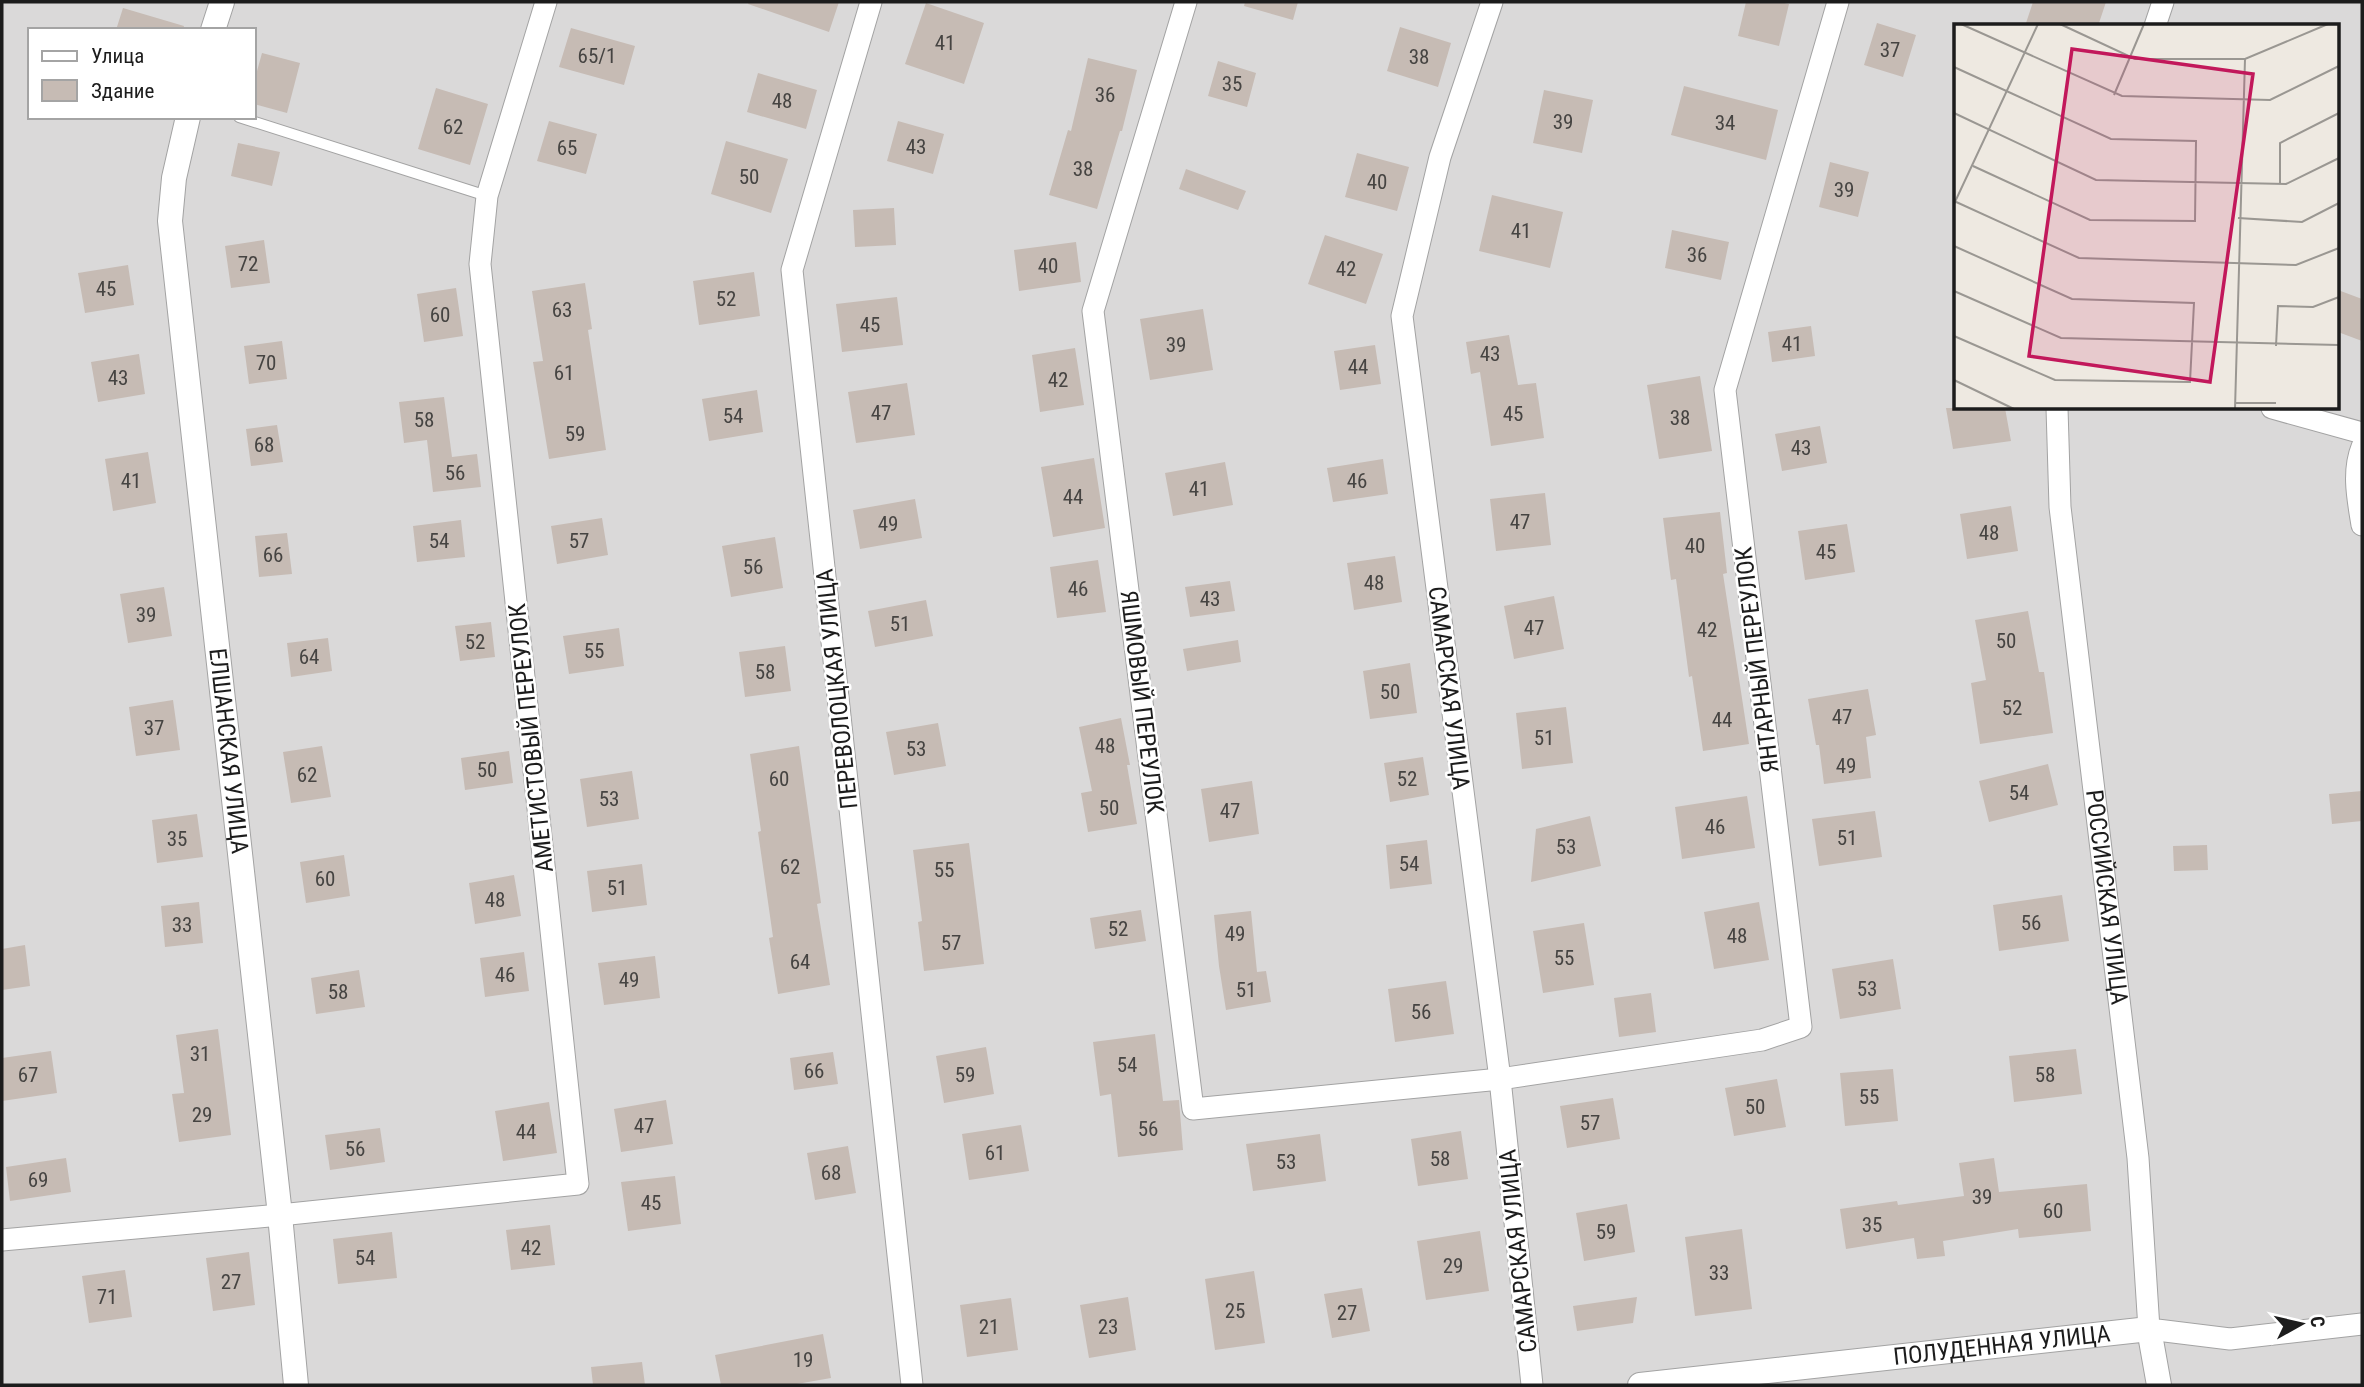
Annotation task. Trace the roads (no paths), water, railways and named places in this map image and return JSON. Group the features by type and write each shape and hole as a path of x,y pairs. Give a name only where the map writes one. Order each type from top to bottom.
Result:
{"street":[{"path":"214,28 222,2"},
{"name":"АМЕТИСТОВЫЙ ПЕРЕУЛОК","path":"280,1215 578,1184 480,264 487,196 546,2"},
{"name":"ПЕРЕВОЛОЦКАЯ УЛИЦА","path":"871,2 792,270 912,1385"},
{"name":"ЯШМОВЫЙ ПЕРЕУЛОК","path":"1186,2 1093,311 1193,1109 1500,1079"},
{"name":"САМАРСКАЯ УЛИЦА","path":"1492,2 1440,158 1402,316 1500,1079 1532,1385"},
{"name":"ЯНТАРНЫЙ ПЕРЕУЛОК","path":"1500,1079 1762,1040 1801,1027 1725,390 1838,2"},
{"path":"2156,24 2163,2"},
{"name":"ЕЛШАНСКАЯ УЛИЦА","path":"188,119 174,178 170,221 280,1215 296,1385"},
{"name":"РОССИЙСКАЯ УЛИЦА","path":"2057,410 2060,507 2137,1158 2149,1329 2159,1385"},
{"path":"2279,410 2362,433"},
{"path":"2362,447 2358,457 2356,486 2362,525"},
{"path":"2,1240 280,1215"},
{"name":"ПОЛУДЕННАЯ УЛИЦА","path":"1640,1385 2149,1329 2230,1339 2362,1324"}],"lane":[{"path":"245,119 487,196"}]}
